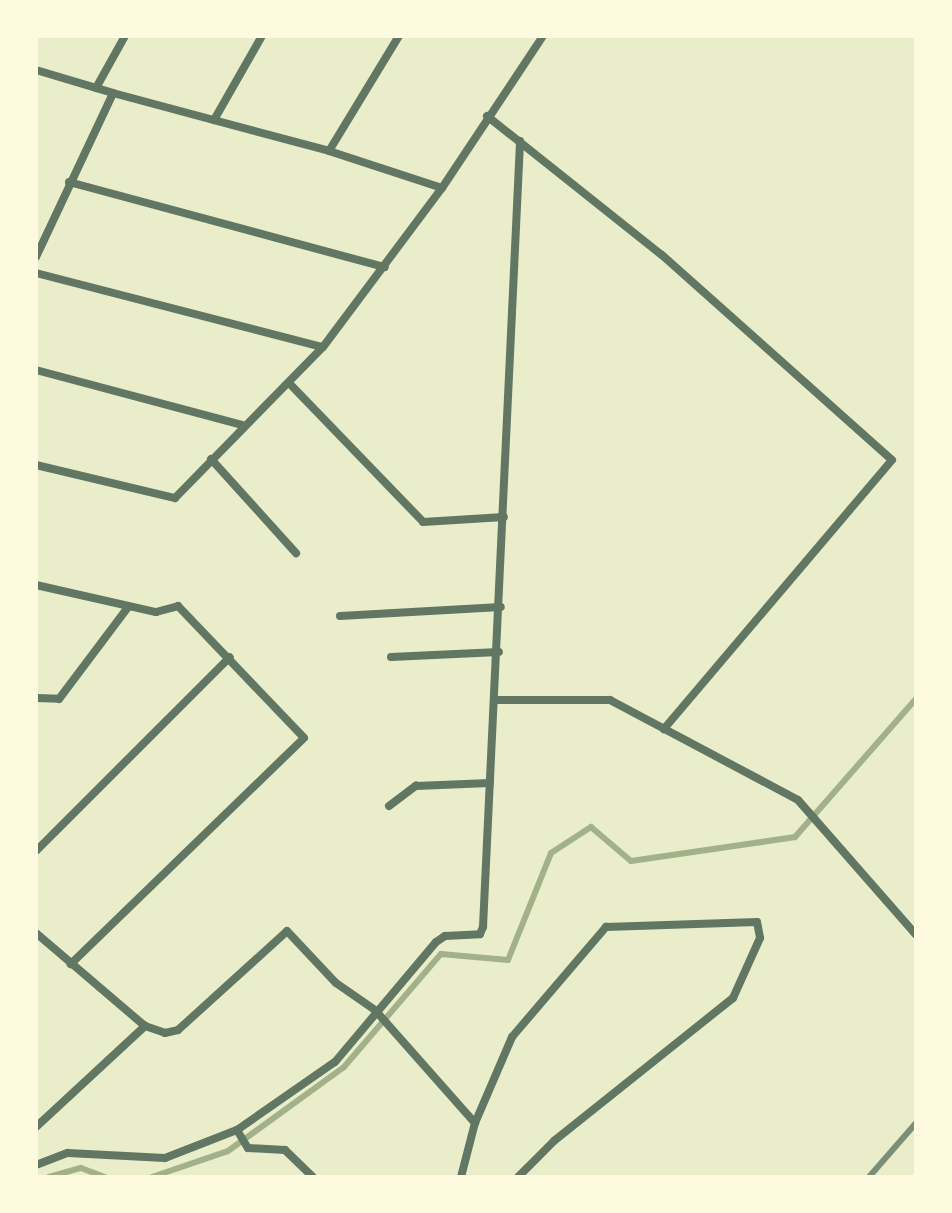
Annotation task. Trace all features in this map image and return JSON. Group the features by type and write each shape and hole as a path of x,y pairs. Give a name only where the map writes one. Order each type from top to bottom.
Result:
{"street":[{"path":"96,88 125,36"},
{"path":"214,120 262,36"},
{"path":"329,151 399,36"},
{"path":"36,465 175,498 242,425 323,347 442,188 543,36"},
{"path":"36,70 329,151 442,188"},
{"path":"36,257 113,93"},
{"path":"487,116 662,255 892,460 664,729"},
{"path":"36,1165 68,1153 165,1158 237,1130 335,1062 375,1010 436,942 445,936 480,934 483,927 499,652 520,141"},
{"path":"69,182 385,267"},
{"path":"36,273 323,347"},
{"path":"36,370 242,425"},
{"path":"289,383 423,522 504,517"},
{"path":"211,459 296,553"},
{"path":"36,585 156,612 178,606 230,657 304,738 71,964"},
{"path":"36,698 59,699 128,607"},
{"path":"340,616 501,607"},
{"path":"391,657 499,652"},
{"path":"36,851 230,657"},
{"path":"495,700 610,700 798,800 819,830 916,935"},
{"path":"389,806 416,786 490,783"},
{"path":"461,1177 475,1123 512,1037 606,927 757,922 760,938 733,998 554,1141 518,1177"},
{"path":"36,933 145,1026 165,1033 178,1030 287,931 336,983 375,1010 475,1123"},
{"path":"36,1127 145,1026"},
{"path":"237,1130 248,1148 285,1150 313,1177"}],"waterway":[{"path":"152,1177 228,1151 344,1067 441,954 508,960 551,853 591,827 631,861 795,837 916,699"},
{"path":"49,1177 81,1168 105,1177"}],"railway":[{"path":"869,1177 916,1123"}]}
